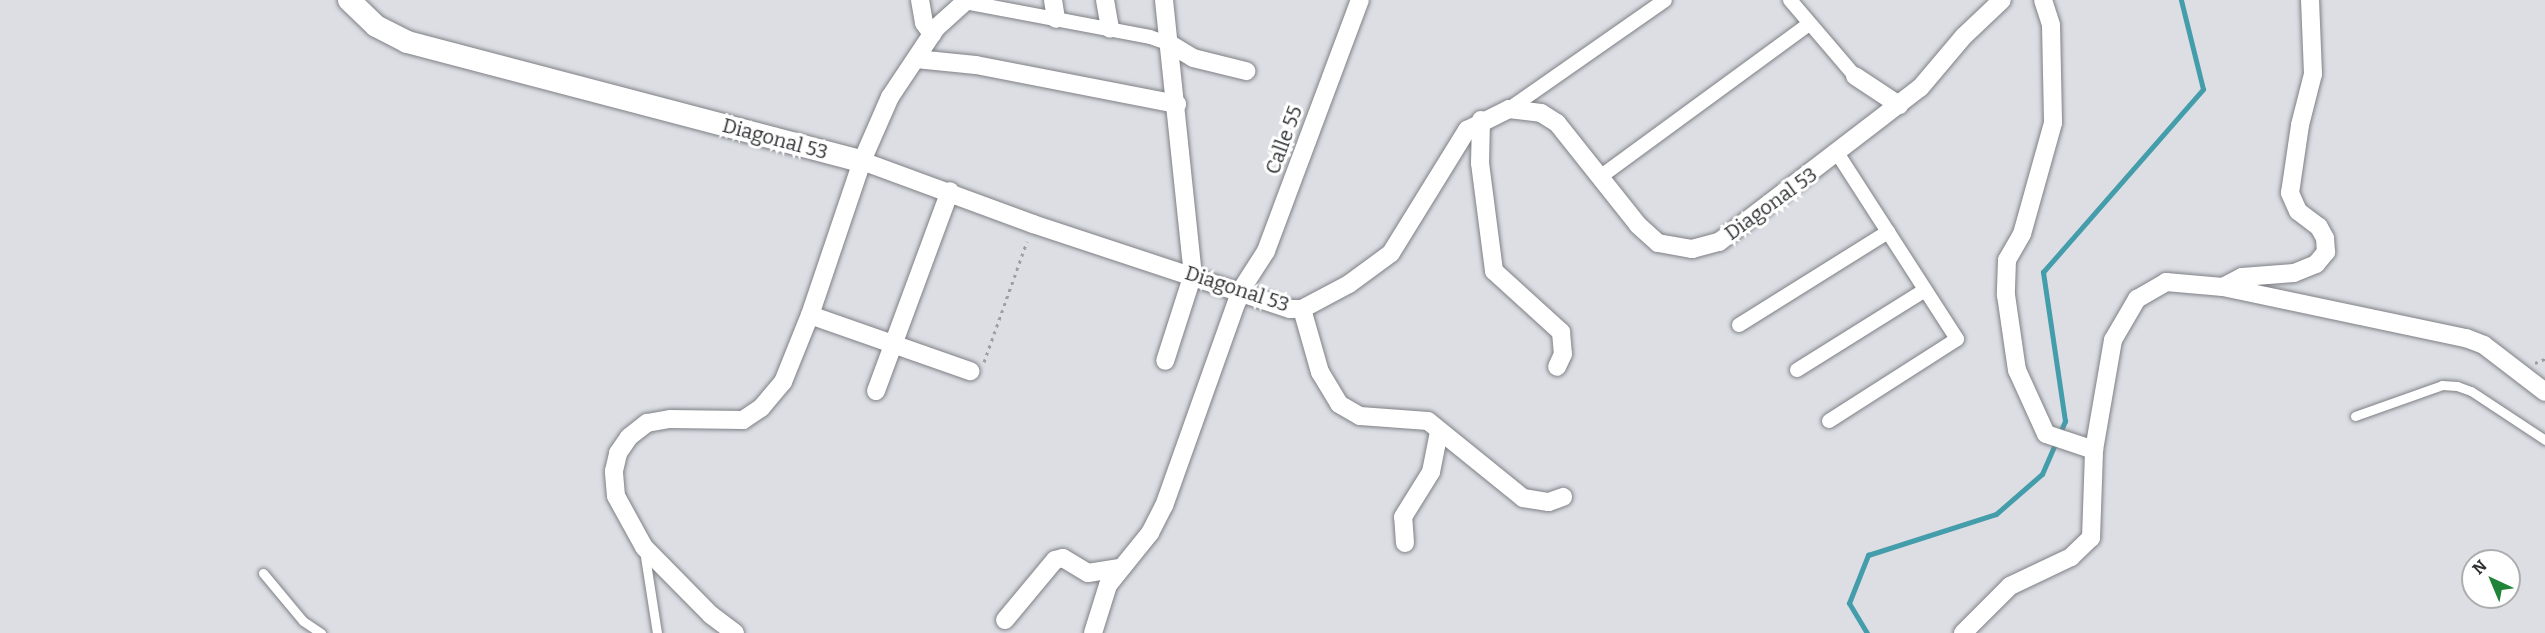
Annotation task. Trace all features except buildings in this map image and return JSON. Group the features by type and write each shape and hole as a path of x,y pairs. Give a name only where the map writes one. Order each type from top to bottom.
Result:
{"street":[{"name":"Diagonal 53","path":"349,0 376,26 407,42 862,161 950,191 1033,224 1193,274 1290,309 1302,309 1349,284 1391,253 1467,130 1481,120 1509,109 1540,113 1557,123 1638,225 1658,243 1692,249 1719,242 1838,154 1920,88 1964,36 2002,0"},
{"path":"920,0 924,23 932,34"},
{"path":"1053,0 1056,20"},
{"path":"1105,0 1110,29"},
{"path":"1164,0 1177,104 1193,274 1165,362"},
{"name":"Calle 55","path":"1093,633 1108,585 1150,533 1164,506 1241,290 1266,252 1360,0"},
{"path":"1509,109 1665,0"},
{"path":"1790,0 1808,25 1855,76 1899,105"},
{"path":"2043,0 2051,25 2053,123 2022,234 2007,260 2006,295 2017,370 2046,434 2094,450"},
{"path":"2223,287 2242,278 2294,273 2316,264 2326,252 2325,238 2319,227 2298,211 2290,193 2300,125 2313,74 2310,0"},
{"path":"735,633 711,615 644,547 616,496 614,471 618,453 629,436 647,423 670,419 744,420 761,408 783,382 810,315 862,161 890,97 932,34 966,1 1110,29 1170,44 1192,58 1246,71"},
{"path":"1600,177 1808,25"},
{"path":"916,59 976,65 1177,104"},
{"path":"1481,120 1480,163 1494,271 1561,332 1563,354 1557,367"},
{"path":"1829,421 1957,339 1838,154"},
{"path":"876,391 950,191"},
{"path":"1739,325 1888,232"},
{"path":"1963,633 2010,586 2071,557 2091,538 2094,450 2113,340 2137,299 2166,282 2223,287 2466,338 2484,345 2545,392"},
{"path":"1797,370 1925,290"},
{"path":"1302,309 1320,372 1339,404 1360,416 1428,421 1523,498 1549,502 1563,497"},
{"path":"810,315 893,346 970,371"},
{"path":"1405,543 1403,517 1431,472 1439,432"},
{"path":"1005,620 1055,560 1063,558 1088,573 1120,568"}],"lane":[{"path":"2355,416 2442,385 2457,386 2471,391 2545,440"},
{"path":"644,547 657,633"},
{"path":"263,573 303,621 321,633"}],"path":[{"path":"970,371 983,364 1033,224"}],"waterway":[{"path":"1867,633 1849,603 1868,555 1996,514 2042,474 2065,421 2043,272 2203,89 2181,0"}]}
